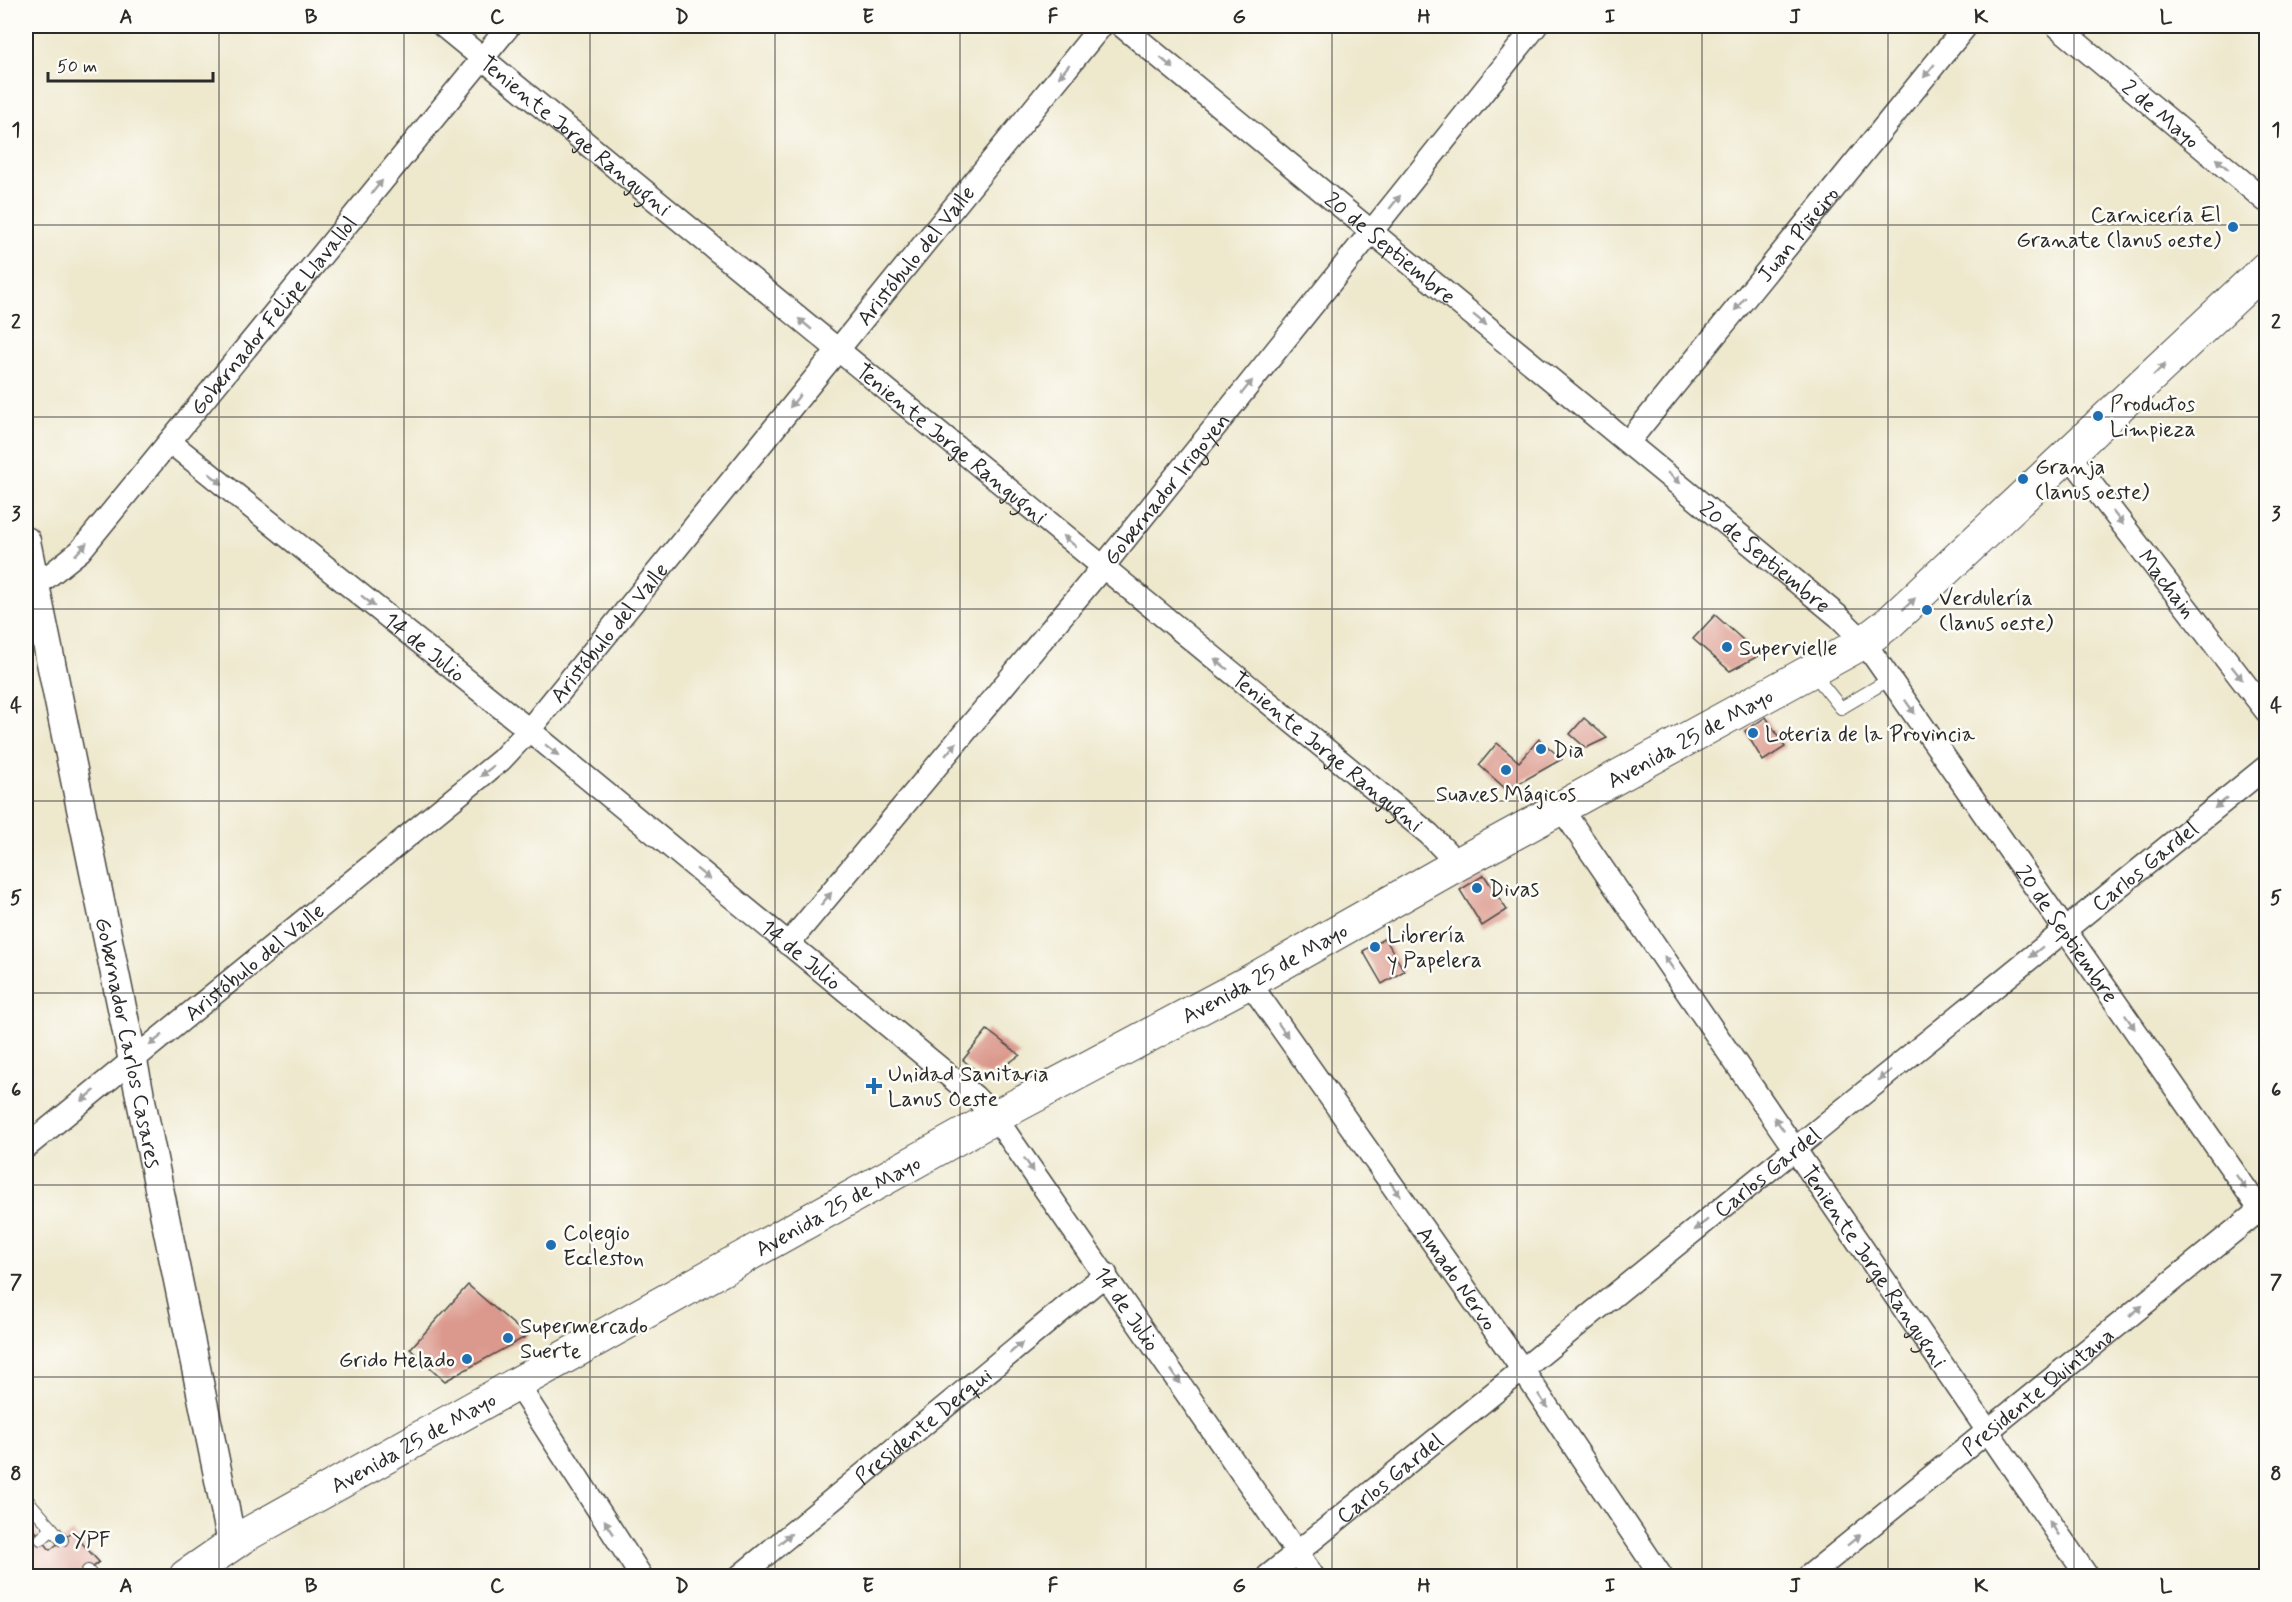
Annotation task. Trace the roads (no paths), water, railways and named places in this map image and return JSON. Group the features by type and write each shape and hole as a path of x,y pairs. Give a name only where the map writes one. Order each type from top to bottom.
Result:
{"main road":[{"name":"Avenida 25 de Mayo","path":"186,1576 232,1543 995,1117 1249,982 1458,864 1813,672 1864,642 1890,622 2266,268"}],"street":[{"name":"Teniente Jorge Rangugni","path":"444,26 836,350 1429,834 1458,864"},
{"name":"Gobernador Felipe Llavallol","path":"31,590 80,551 509,26"},
{"name":"Aristóbulo del Valle","path":"26,1147 501,760 529,730 1101,26"},
{"name":"20 de Septiembre","path":"1122,26 1629,441 1838,616 1864,642 2265,1211"},
{"name":"Gobernador Irigoyen","path":"788,944 1102,568 1536,26"},
{"name":"Juan Piñeiro","path":"1629,441 1966,26"},
{"name":"2 de Mayo","path":"2056,26 2266,201"},
{"name":"14 de Julio","path":"170,442 529,730 975,1097 995,1117 1106,1274 1313,1576"},
{"name":"Machain","path":"2069,455 2266,711"},
{"name":"Gobernador Carlos Casares","path":"26,541 31,590 133,1059 232,1543"},
{"name":"Carlos Gardel","path":"1268,1576 2266,766"},
{"name":"Teniente Jorge Rangugni","path":"1562,808 2087,1576"},
{"name":"Amado Nervo","path":"1249,982 1522,1369 1661,1576"},
{"name":"Presidente Quintana","path":"1809,1576 1987,1431 2265,1211"},
{"name":"Presidente Derqui","path":"740,1576 1106,1274"},
{"path":"517,1384 641,1576"}],"lane":[{"path":"1813,672 1841,708 1890,679"},
{"path":"26,1502 27,1500 62,1540"},
{"path":"41,1539 52,1529"}],"place":[{"name":"Carnicería El Granate (lanus oeste)","path":"2233,227"},
{"name":"Productos Limpieza","path":"2098,416"},
{"name":"Granja (lanus oeste)","path":"2023,479"},
{"name":"Verdulería (lanus oeste)","path":"1927,610"},
{"name":"Supervielle","path":"1727,647"},
{"name":"Loteria de la Provincia","path":"1753,733"},
{"name":"Dia","path":"1541,749"},
{"name":"Suaves Mágicos","path":"1506,770"},
{"name":"Divas","path":"1477,888"},
{"name":"Librería y Papelera","path":"1375,947"},
{"name":"Unidad Sanitaria Lanus Oeste","path":"874,1086"},
{"name":"Colegio Eccleston","path":"551,1245"},
{"name":"Supermercado Suerte","path":"508,1338"},
{"name":"Grido Helado","path":"467,1359"},
{"name":"YPF","path":"60,1539"}]}
